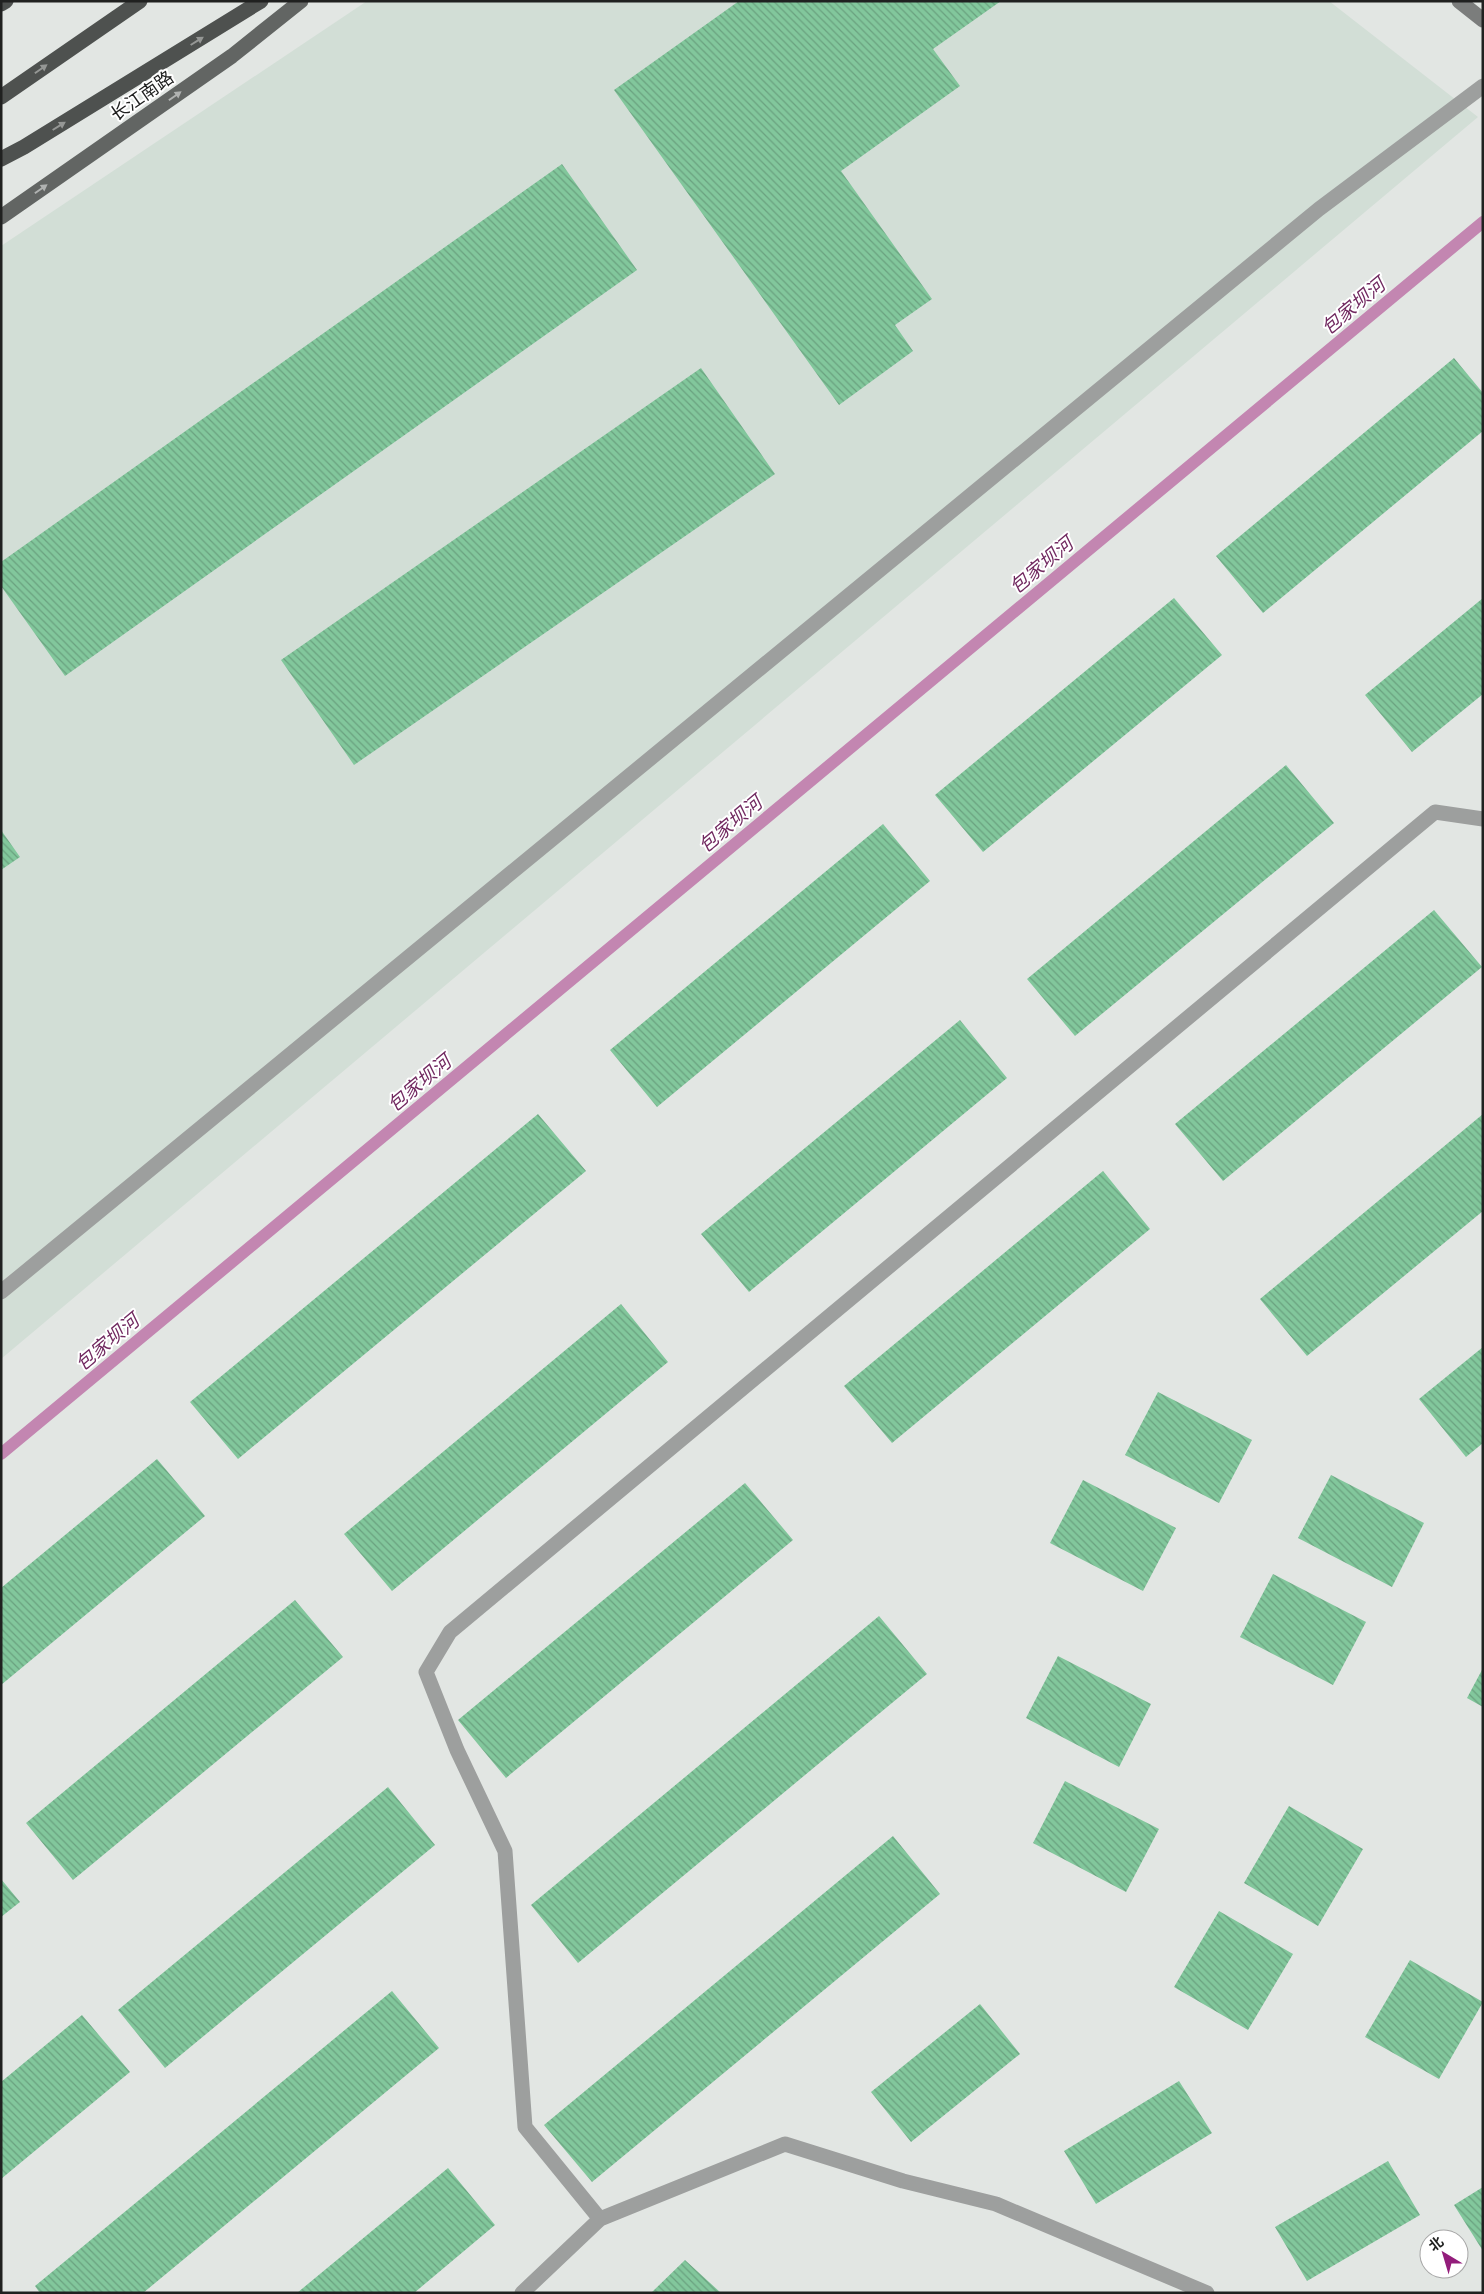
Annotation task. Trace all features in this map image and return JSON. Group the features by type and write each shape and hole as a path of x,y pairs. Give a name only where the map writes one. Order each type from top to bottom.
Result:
{"highway":[{"path":"1,4 6,1"},
{"path":"1,97 140,1"},
{"path":"1,159 261,1"}],"main road":[{"name":"长江南路","path":"1,217 232,56 301,1"}],"street":[{"path":"1458,1 1483,20"},
{"path":"1,1292 1312,215 1483,86"},
{"path":"600,2219 525,2127 505,1851 457,1750 426,1672 450,1632 1434,812 1483,819"},
{"path":"522,2293 600,2219 786,2144 903,2181 996,2204 1207,2293"}],"shaded area":[{"path":"367,1 1329,1 1478,117 1,1359 1,246"}],"building":[{"path":"739,1 1001,1 933,49 960,86 841,171 932,299 895,325 913,351 839,405 614,90"},
{"path":"562,164 637,270 65,676 1,586 1,562"},
{"path":"1454,358 1483,393 1483,431 1263,613 1216,556"},
{"path":"701,368 775,474 354,765 281,660"},
{"path":"1174,598 1222,655 983,852 935,795"},
{"path":"1483,598 1483,694 1412,752 1365,695"},
{"path":"1286,765 1334,823 1075,1036 1027,979"},
{"path":"883,824 930,881 657,1107 610,1050"},
{"path":"1,830 20,857 1,870"},
{"path":"1434,910 1482,967 1223,1181 1175,1124"},
{"path":"960,1020 1007,1078 749,1292 701,1234"},
{"path":"538,1114 586,1171 238,1459 190,1402"},
{"path":"1483,1114 1483,1211 1307,1356 1260,1299"},
{"path":"1103,1171 1150,1229 892,1443 844,1386"},
{"path":"621,1304 668,1362 392,1591 344,1534"},
{"path":"1483,1347 1483,1443 1466,1457 1419,1399"},
{"path":"1158,1392 1252,1440 1219,1503 1125,1455"},
{"path":"157,1459 205,1516 1,1685 1,1588"},
{"path":"1331,1475 1424,1523 1392,1587 1298,1538"},
{"path":"1083,1480 1176,1528 1143,1591 1050,1543"},
{"path":"745,1483 793,1540 506,1778 458,1720"},
{"path":"1273,1574 1366,1622 1333,1685 1240,1637"},
{"path":"295,1600 343,1657 73,1880 26,1823"},
{"path":"879,1616 927,1674 578,1963 531,1905"},
{"path":"1058,1656 1151,1704 1119,1767 1026,1718"},
{"path":"1483,1668 1483,1707 1467,1698"},
{"path":"1065,1781 1159,1829 1126,1892 1033,1843"},
{"path":"388,1787 435,1845 165,2068 118,2010"},
{"path":"1289,1806 1363,1849 1318,1926 1244,1883"},
{"path":"893,1836 940,1894 592,2182 544,2125"},
{"path":"1,1879 20,1902 1,1917"},
{"path":"1219,1911 1293,1954 1248,2030 1174,1987"},
{"path":"1410,1960 1483,2002 1439,2079 1365,2037"},
{"path":"392,1991 439,2048 143,2293 40,2293 35,2286"},
{"path":"980,2004 1020,2054 911,2142 871,2092"},
{"path":"82,2015 130,2072 1,2179 1,2082"},
{"path":"1179,2081 1212,2133 1096,2204 1064,2151"},
{"path":"1388,2161 1420,2215 1307,2281 1275,2227"},
{"path":"448,2168 495,2225 414,2293 297,2293"},
{"path":"1483,2187 1483,2251 1454,2205"},
{"path":"685,2260 721,2293 651,2293"}],"waterway":[{"name":"包家坝河","path":"1,1454 1483,222"}]}
